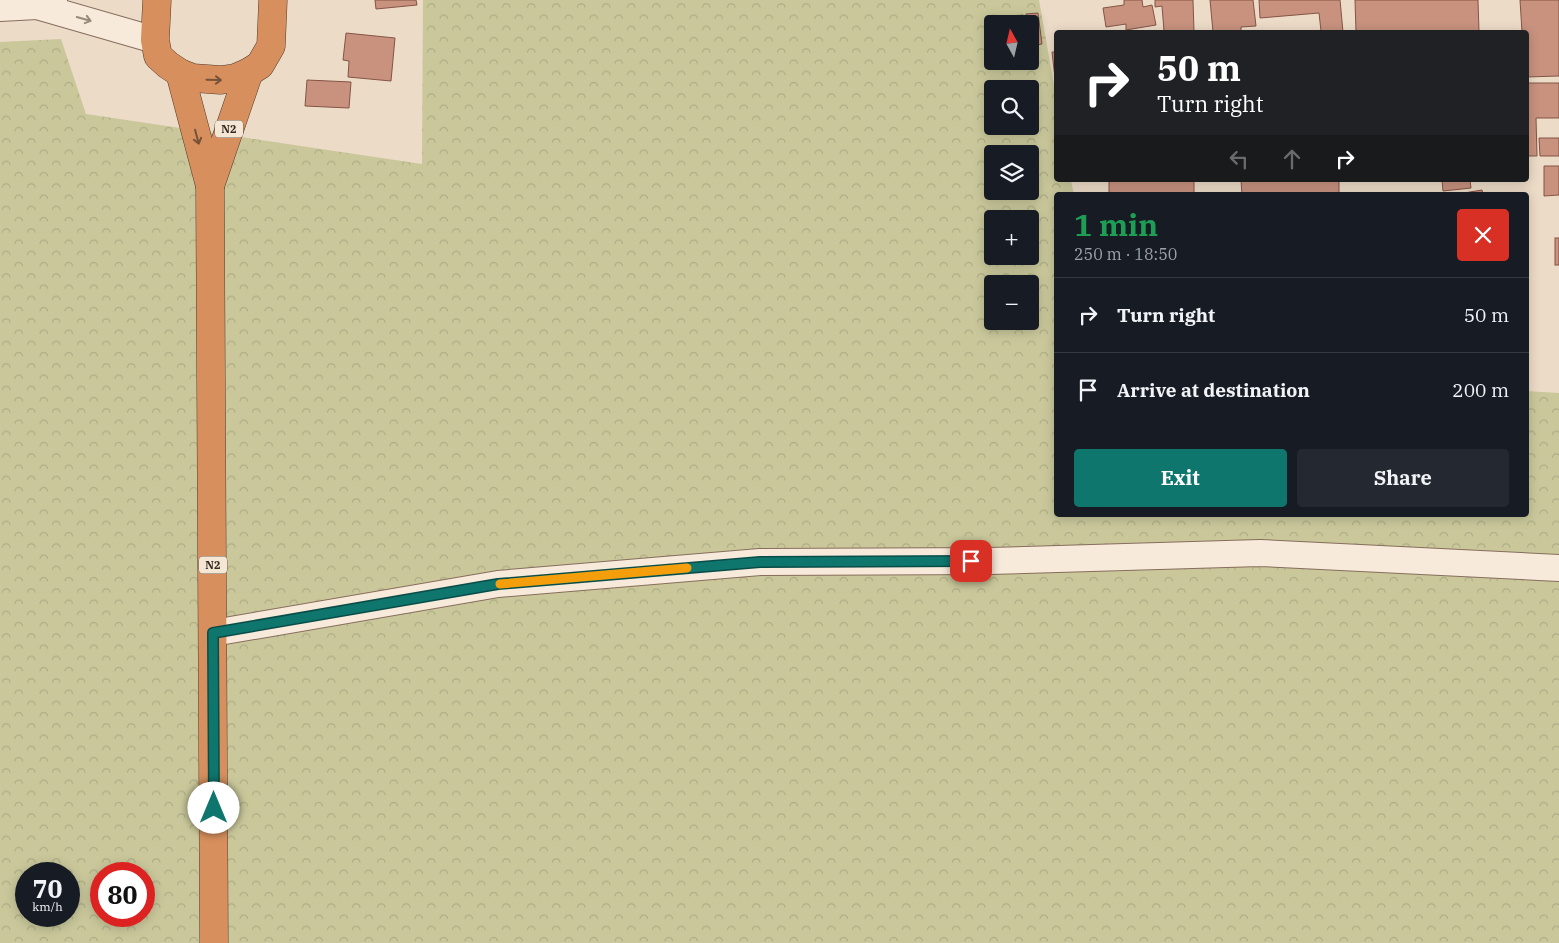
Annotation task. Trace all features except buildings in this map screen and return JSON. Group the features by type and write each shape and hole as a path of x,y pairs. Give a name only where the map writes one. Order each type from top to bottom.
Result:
{"highway":[{"path":"158,0 155,40 158,56 180,73 194,78 221,80 235,78 260,65 271,46 273,0"},
{"name":"N2","path":"210,186 248,72"},
{"name":"N2","path":"180,73 210,186 214,943"}],"street":[{"path":"0,8 49,3 155,40"},
{"path":"213,633 498,584 760,562 990,561 1260,553 1559,568"}],"green space":[{"path":"423,0 1039,0 1054,85 1054,182 1071,182 1073,192 1054,192 1054,517 1529,517 1529,391 1559,393 1559,943 0,943 0,42 61,39 86,114 422,164"}],"slow traffic":[{"path":"500,584 687,568"}],"route":[{"path":"214,808 213,633 498,584 760,562 971,561"}]}
